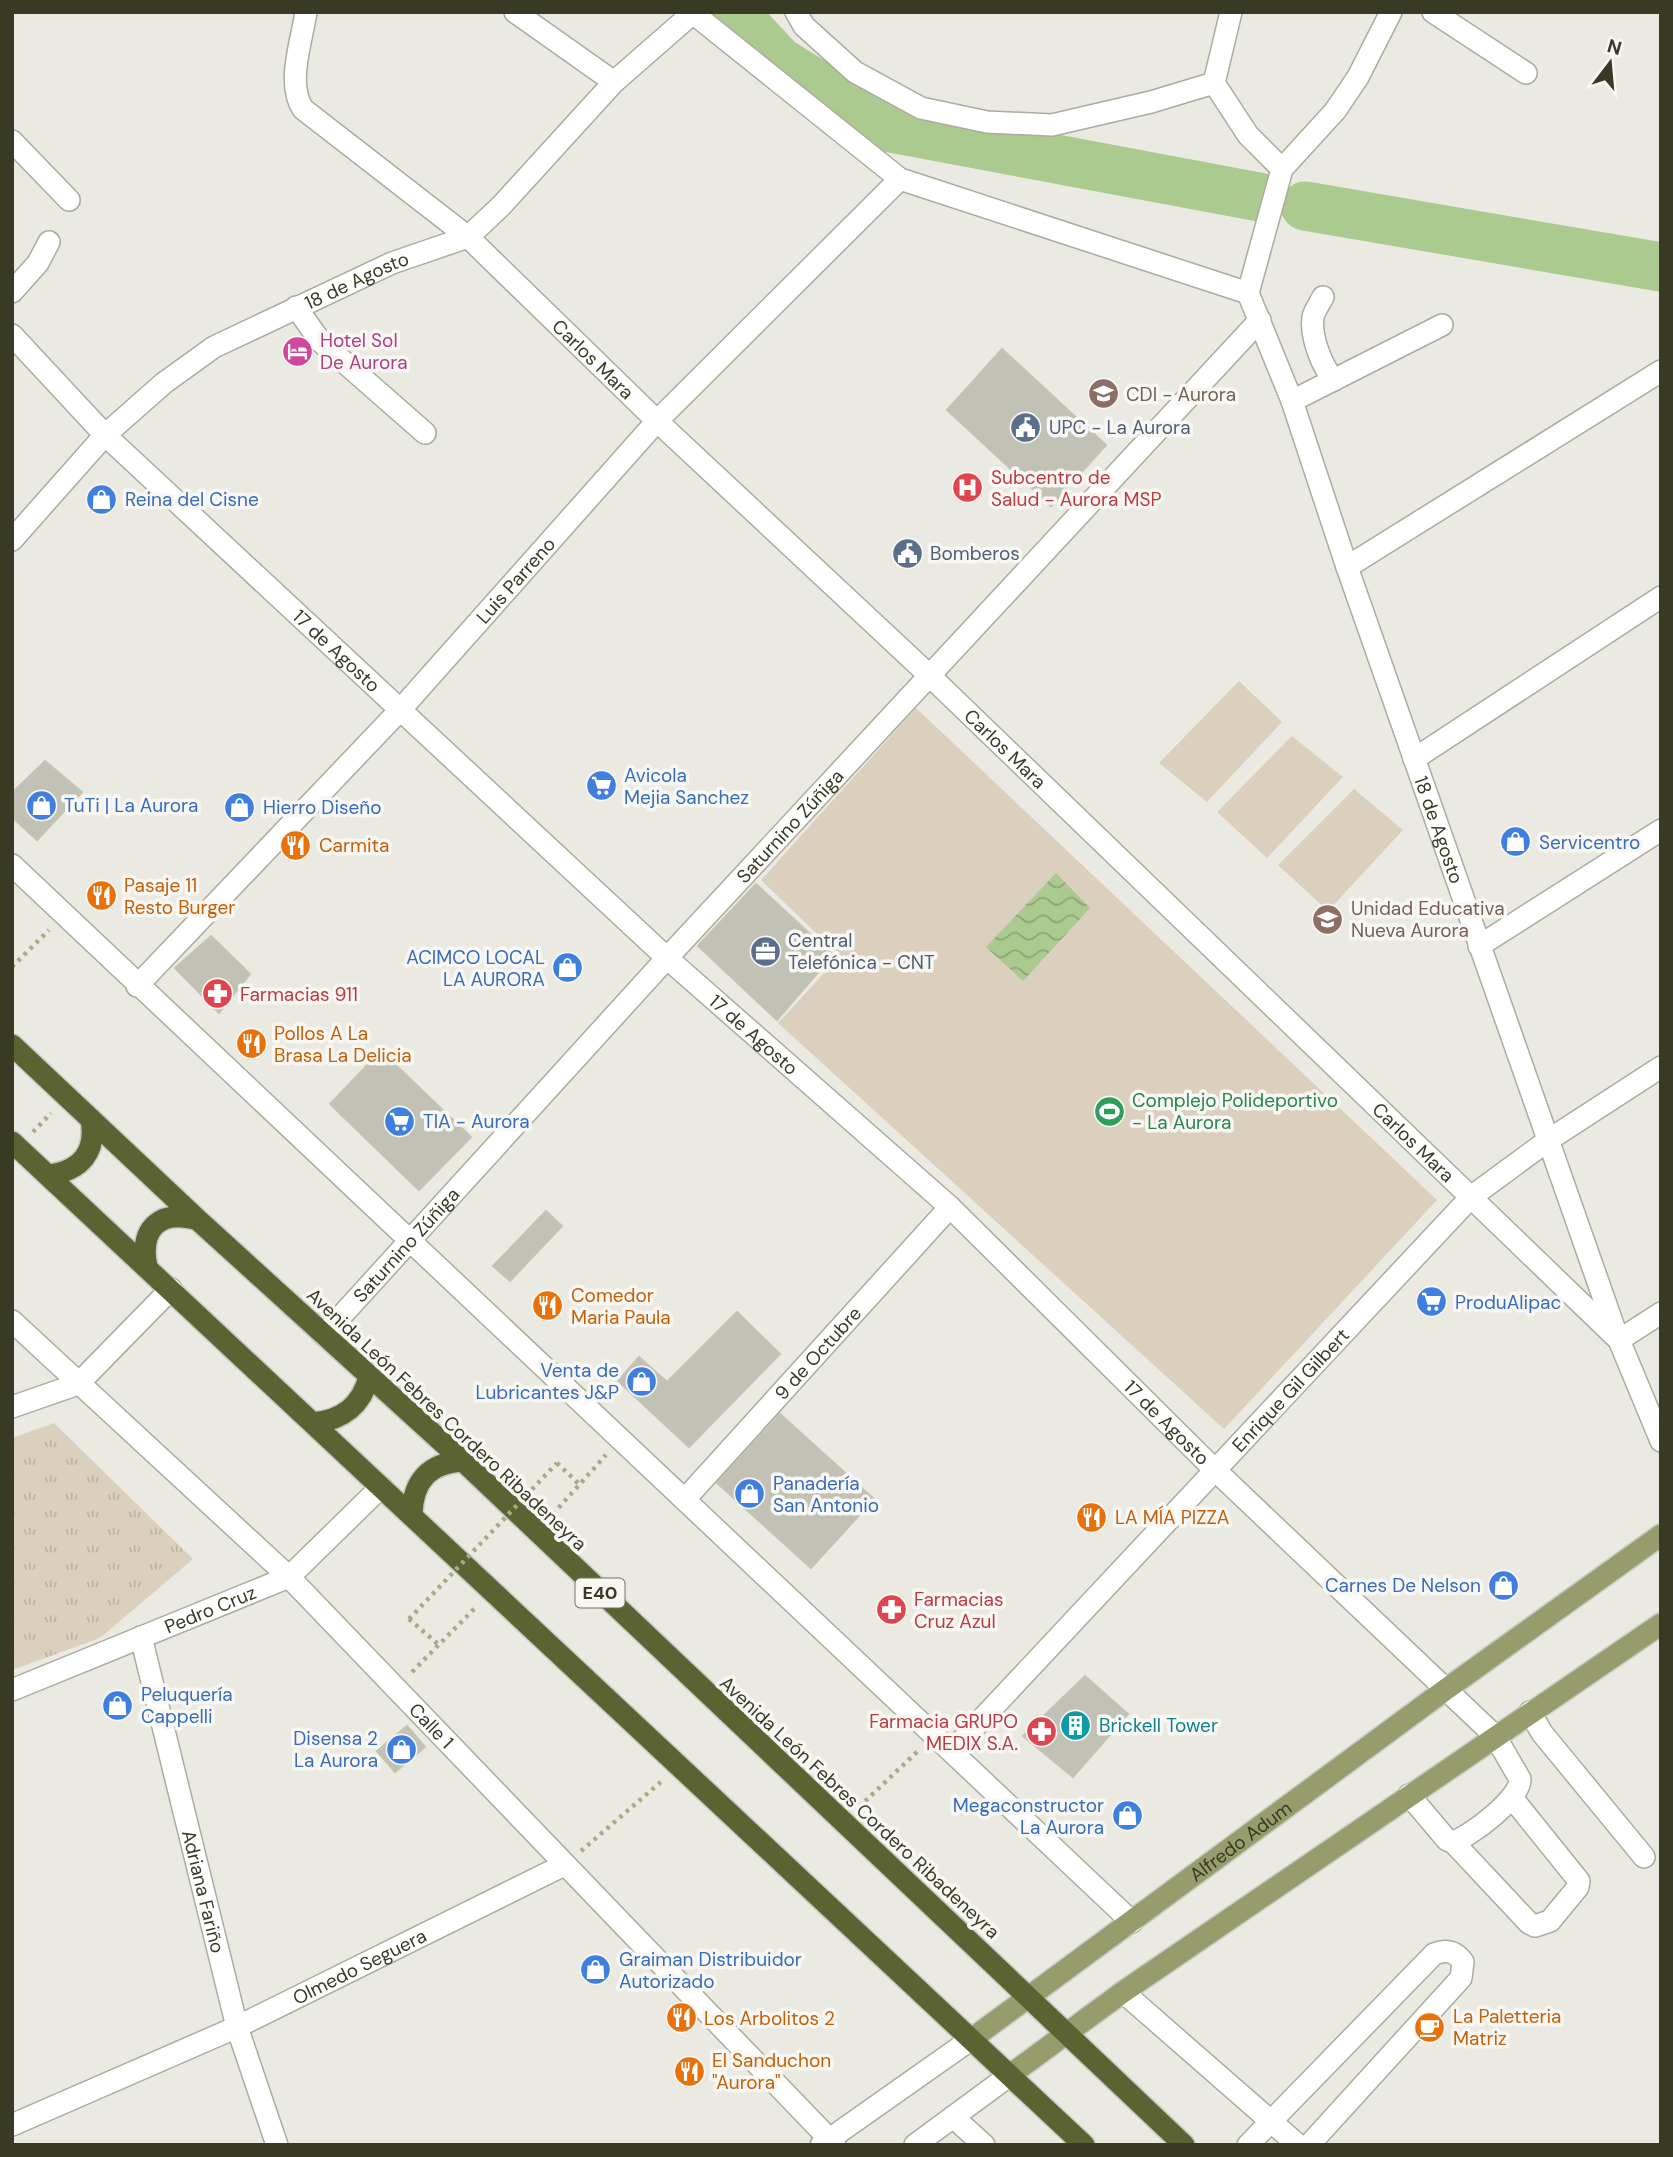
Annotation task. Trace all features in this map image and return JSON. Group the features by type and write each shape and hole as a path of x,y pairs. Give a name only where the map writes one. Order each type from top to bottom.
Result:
{"highway":[{"name":"Avenida León Febres Cordero Ribadeneyra","path":"12,1045 198,1220 463,1461 1184,2145"},
{"path":"48,1175 72,1169 90,1152 94,1136 91,1119"},
{"path":"15,1145 973,2038 1084,2145"},
{"path":"146,1267 143,1249 149,1231 162,1219 180,1215 198,1220"},
{"path":"313,1423 344,1416 365,1392 369,1377"},
{"path":"412,1514 412,1496 419,1480 438,1465 463,1461"}],"main road":[{"name":"Alfredo Adum","path":"973,2038 1445,1690 1661,1535"},
{"path":"1010,2075 1123,1992 1661,1624"}],"street":[{"name":"Carlos Mara","path":"306,12 295,88 297,100 303,109 468,237 657,421 930,676 1619,1340 1661,1441"},
{"path":"514,12 614,82"},
{"path":"796,12 804,26 855,72 921,108 988,122 1052,125 1151,102 1214,83"},
{"path":"1231,12 1214,83 1248,135 1282,169"},
{"path":"694,13 900,179 1248,293 1282,169 1335,111 1358,77 1391,12"},
{"path":"1433,12 1526,73"},
{"name":"18 de Agosto","path":"12,540 105,435 164,383 214,347 392,263 468,237 501,206 614,82 694,13"},
{"path":"12,141 69,200"},
{"name":"Luis Parreno","path":"137,986 401,709 657,421 900,179"},
{"path":"12,292 38,263 49,242"},
{"name":"18 de Agosto","path":"1248,293 1292,401 1347,567 1619,1340"},
{"path":"1323,297 1313,316 1315,337 1328,373 1334,380"},
{"path":"296,307 320,341 425,433"},
{"name":"Saturnino Zúñiga","path":"324,1335 667,958 1260,320"},
{"path":"1292,401 1442,325"},
{"name":"17 de Agosto","path":"12,335 105,435 667,958 950,1207 1214,1469 1495,1736 1520,1779 1521,1786 1513,1799"},
{"path":"1347,567 1661,371"},
{"path":"1414,759 1661,597"},
{"path":"1479,946 1661,830"},
{"path":"12,865 137,986 686,1498 1132,1922"},
{"name":"Enrique Gil Gilbert","path":"952,1751 1471,1198 1550,1139 1661,1068"},
{"name":"9 de Octubre","path":"686,1498 950,1207"},
{"path":"12,1407 78,1384 171,1289"},
{"path":"1619,1340 1661,1312"},
{"name":"Calle 1","path":"12,1321 289,1577 829,2143"},
{"name":"Pedro Cruz","path":"12,1690 289,1577 382,1487"},
{"name":"Adriana Fariño","path":"141,1637 237,2027 277,2145"},
{"path":"1530,1712 1542,1733 1644,1857"},
{"path":"1409,1795 1447,1840 1454,1842 1529,1923 1535,1926 1550,1920 1578,1887 1579,1881 1513,1799 1454,1842"},
{"name":"Olmedo Seguera","path":"12,2125 237,2027 564,1865"},
{"path":"1248,2145 1434,1954 1444,1950 1454,1953 1463,1962 1461,1978 1309,2145"},
{"path":"1123,1992 1273,2120 1298,2145"},
{"name":"Alfredo Adum","path":"829,2143 973,2038"},
{"path":"915,2145 1010,2075"},
{"path":"953,2117 984,2145"}],"path":[{"path":"12,967 64,915"},
{"path":"15,1145 67,1096"},
{"path":"537,1533 577,1482 621,1439"},
{"path":"439,1645 409,1619 557,1463 577,1482"},
{"path":"395,1689 492,1590"},
{"path":"843,1822 934,1735"},
{"path":"564,1865 680,1765"}],"green space":[{"path":"1239,681 1282,722 1207,802 1159,763"},
{"name":"Complejo Polideportivo - La Aurora","path":"916,708 1437,1200 1224,1429 778,1023 840,956 761,880"},
{"path":"1292,736 1343,777 1267,858 1217,812"},
{"path":"1354,789 1403,830 1328,911 1278,865"},
{"path":"54,1423 193,1559 100,1638 12,1670 12,1438"}],"water":[{"path":"1056,873 1090,908 1023,981 986,947"}],"building":[{"name":"UPC - La Aurora","path":"1002,349 1106,445 1051,506 947,410"},
{"name":"TuTi | La Aurora","path":"45,761 82,792 37,840 12,817 12,793"},
{"name":"Central Telefónica - CNT","path":"756,884 833,955 777,1020 698,946"},
{"name":"Farmacias 911","path":"211,936 250,974 219,1013 175,968"},
{"name":"TIA - Aurora","path":"381,1051 471,1137 419,1190 330,1104"},
{"path":"546,1211 562,1226 510,1281 493,1266"},
{"path":"737,1312 780,1354 689,1447 618,1381 639,1357 667,1382"},
{"path":"780,1414 874,1499 811,1568 717,1483"},
{"name":"Brickell Tower","path":"1085,1676 1128,1714 1073,1777 1023,1736"},
{"name":"Disensa 2 La Aurora","path":"407,1726 425,1747 395,1772 377,1751"}],"waterway":[{"path":"733,12 779,61 885,127 1259,197"},
{"path":"1305,206 1661,267"}],"place":[{"name":"Hotel Sol De Aurora","path":"297,351"},
{"name":"CDI - Aurora","path":"1103,394"},
{"name":"UPC - La Aurora","path":"1026,427"},
{"name":"Subcentro de Salud - Aurora MSP","path":"968,488"},
{"name":"Reina del Cisne","path":"102,499"},
{"name":"Bomberos","path":"907,553"},
{"name":"Avicola Mejia Sanchez","path":"601,786"},
{"name":"TuTi | La Aurora","path":"41,805"},
{"name":"Hierro Diseño","path":"240,807"},
{"name":"Servicentro","path":"1516,842"},
{"name":"Carmita","path":"296,845"},
{"name":"Pasaje 11 Resto Burger","path":"101,896"},
{"name":"Unidad Educativa Nueva Aurora","path":"1328,919"},
{"name":"Central Telefónica - CNT","path":"765,951"},
{"name":"ACIMCO LOCAL LA AURORA","path":"568,968"},
{"name":"Farmacias 911","path":"217,994"},
{"name":"Pollos A La Brasa La Delicia","path":"251,1044"},
{"name":"Complejo Polideportivo - La Aurora","path":"1109,1111"},
{"name":"TIA - Aurora","path":"400,1121"},
{"name":"ProduAlipac","path":"1432,1302"},
{"name":"Comedor Maria Paula","path":"548,1306"},
{"name":"Venta de Lubricantes J&P","path":"642,1381"},
{"name":"Panadería San Antonio","path":"750,1494"},
{"name":"LA MÍA PIZZA","path":"1092,1517"},
{"name":"Carnes De Nelson","path":"1504,1585"},
{"name":"Farmacias Cruz Azul","path":"891,1610"},
{"name":"Peluquería Cappelli","path":"118,1705"},
{"name":"Brickell Tower","path":"1076,1725"},
{"name":"Farmacia GRUPO MEDIX S.A.","path":"1041,1732"},
{"name":"Disensa 2 La Aurora","path":"401,1749"},
{"name":"Megaconstructor La Aurora","path":"1127,1816"},
{"name":"Graiman Distribuidor Autorizado","path":"596,1970"},
{"name":"Los Arbolitos 2","path":"681,2018"},
{"name":"La Paletteria Matriz","path":"1430,2027"},
{"name":"El Sanduchon \"Aurora\"","path":"689,2071"}]}
